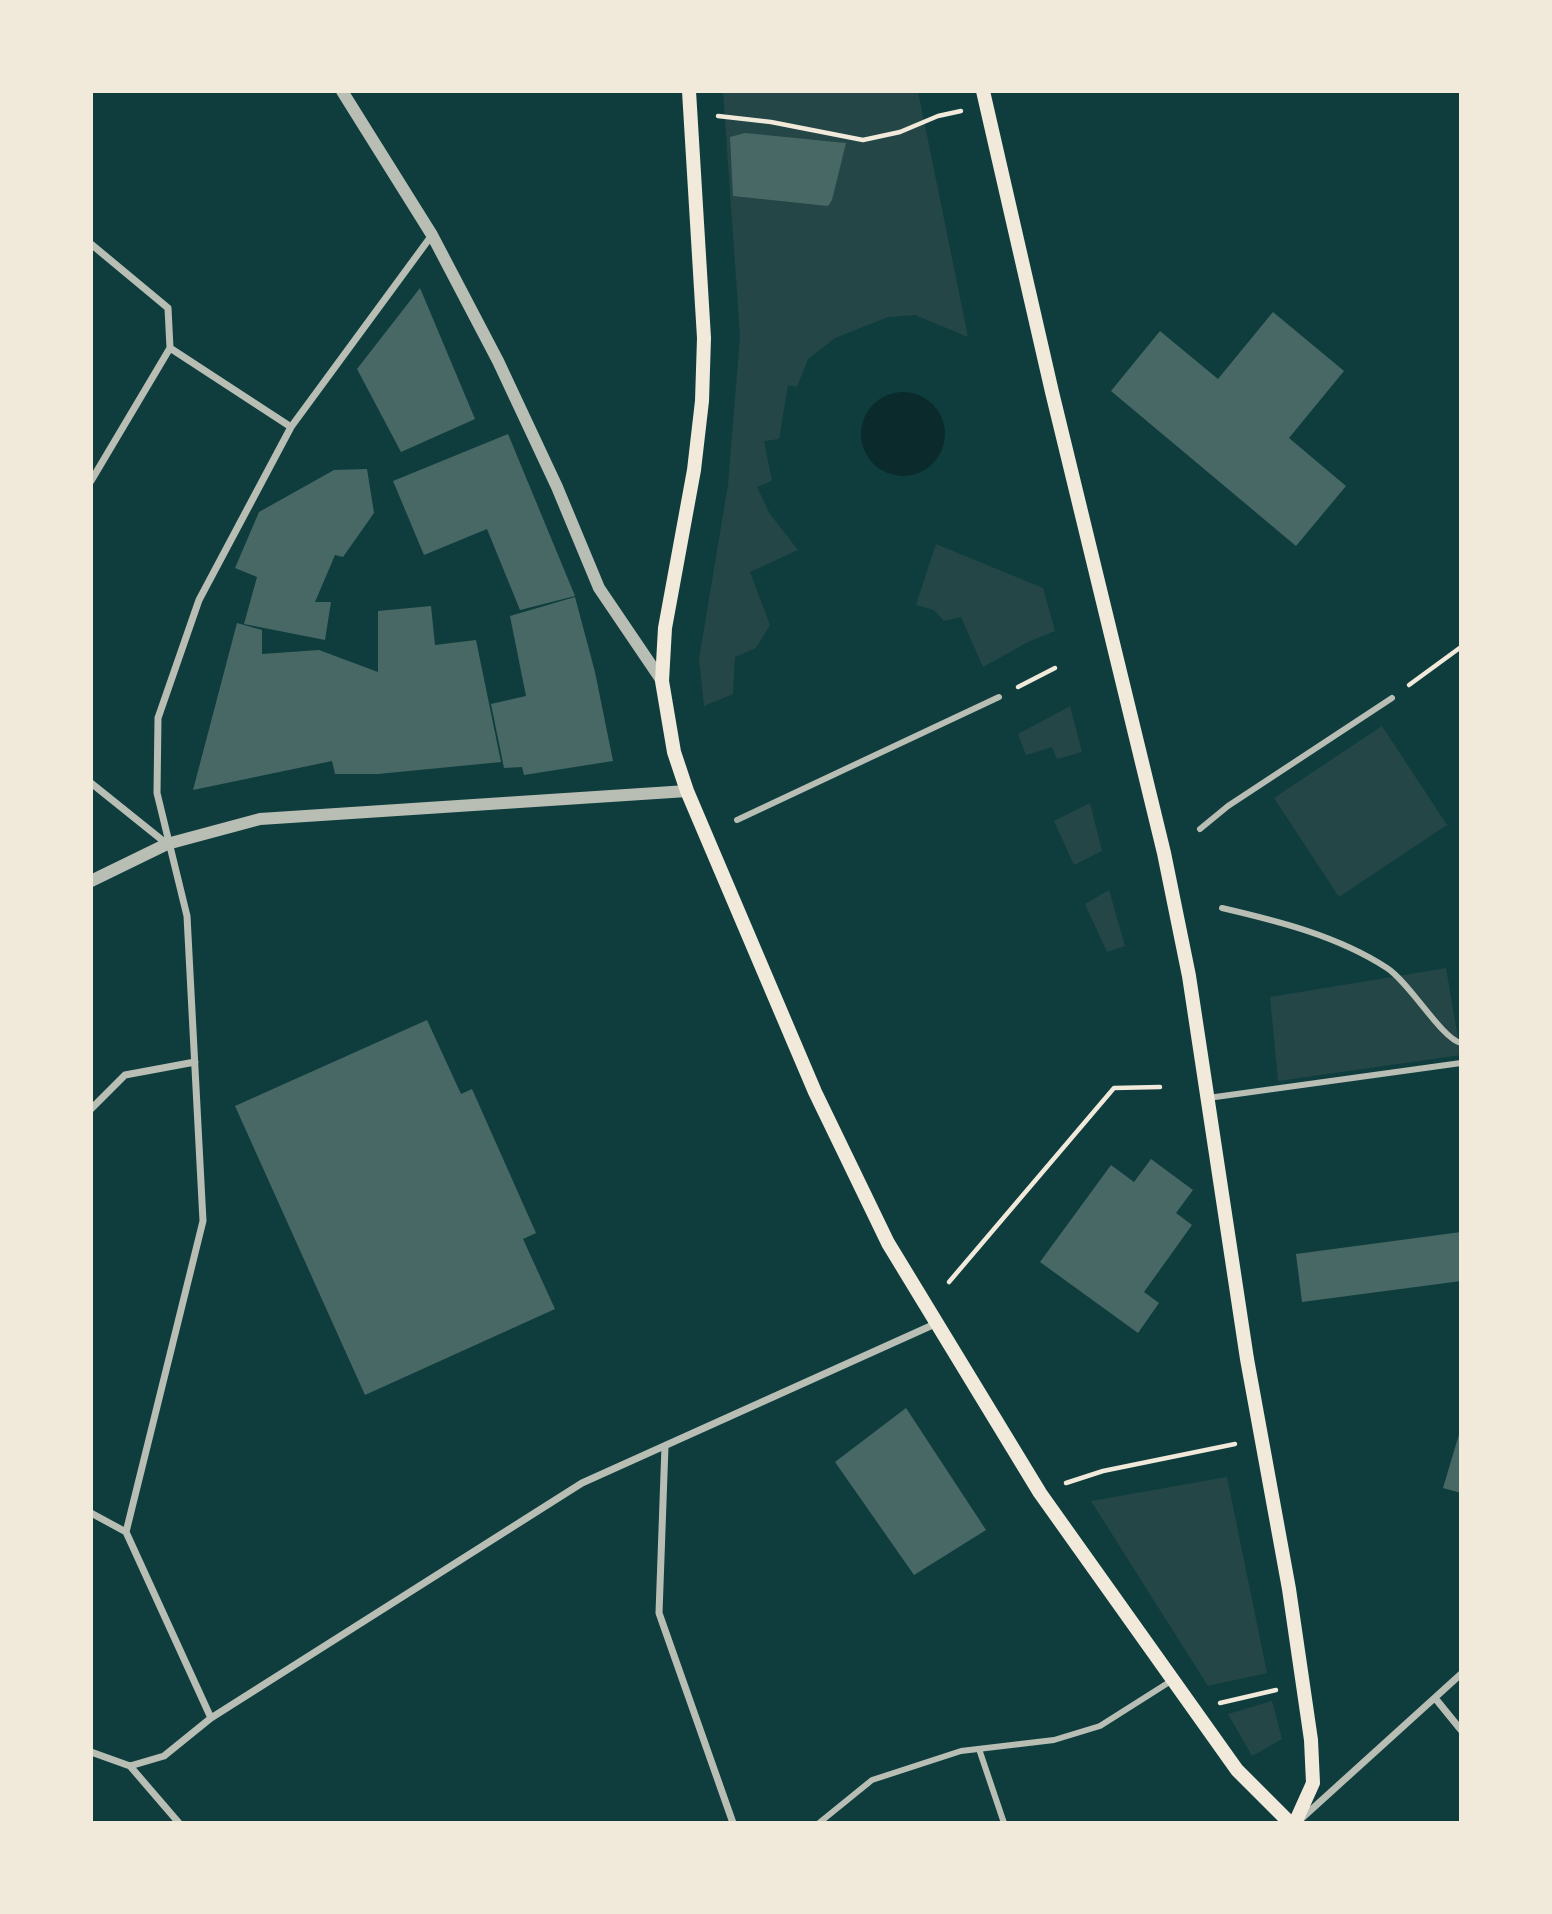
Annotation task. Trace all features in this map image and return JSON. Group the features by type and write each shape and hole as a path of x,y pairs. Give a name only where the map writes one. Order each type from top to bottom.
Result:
{"main road":[{"path":"689,91 704,338 702,401 694,470 665,628 662,681 674,752 687,791 815,1093 888,1243 935,1324 1040,1493 1171,1681 1237,1770 1294,1823 1313,1783 1311,1740 1289,1589 1260,1439 1189,976 1164,853 1052,392 985,98"}],"street":[{"path":"342,91 432,235 498,360 558,487 598,588 662,681"},
{"path":"125,1532 203,1221 187,916 167,844 157,793 158,718 199,600 292,427 432,235"},
{"path":"91,244 168,308 170,348 91,481"},
{"path":"170,348 292,427"},
{"path":"737,820 999,697"},
{"path":"1200,829 1228,806 1392,698"},
{"path":"91,783 167,844"},
{"path":"91,881 167,844 260,819 687,791"},
{"path":"1222,908 1335,941 1389,969 1422,1002 1452,1041 1461,1043"},
{"path":"91,1109 125,1075 195,1062"},
{"path":"1209,1098 1461,1063"},
{"path":"130,1766 164,1756 211,1718 582,1483 935,1324"},
{"path":"665,1446 659,1613 733,1823"},
{"path":"91,1513 125,1532 211,1718"},
{"path":"1294,1823 1461,1674"},
{"path":"819,1823 872,1780 961,1751 1054,1740 1100,1726 1171,1681"},
{"path":"1435,1698 1461,1730"},
{"path":"979,1749 1004,1823"},
{"path":"91,1752 130,1766 179,1823"}],"path":[{"path":"689,112 771,122 863,140 900,132 985,98"},
{"path":"1392,698 1461,647"},
{"path":"999,697 1055,668"},
{"path":"949,1282 1114,1088 1160,1087"},
{"path":"1040,1493 1103,1471 1260,1439"},
{"path":"1212,1704 1284,1688"}],"shaded area":[{"path":"723,91 918,91 968,337 915,315 888,317 835,338 808,359 797,387 788,385 779,439 764,441 772,481 757,487 770,514 798,550 750,572 770,625 756,648 735,657 733,694 704,706 699,659 728,485 740,336"},
{"path":"903,392 919,395 933,404 942,418 945,434 942,450 933,464 919,473 903,476 887,473 873,464 864,450 861,434 864,418 873,404 887,395"},
{"path":"936,544 1043,588 1055,631 1028,642 983,667 961,617 944,621 934,610 916,605"},
{"path":"1070,706 1082,752 1057,759 1052,747 1026,755 1018,734"},
{"path":"1382,726 1447,825 1339,897 1274,798"},
{"path":"1090,803 1102,851 1074,865 1054,821"},
{"path":"1109,890 1125,946 1107,952 1085,904"},
{"path":"1446,968 1461,1055 1278,1081 1270,997"},
{"path":"1227,1477 1267,1673 1208,1686 1091,1501"},
{"path":"1272,1701 1282,1739 1252,1756 1228,1714"}],"building":[{"path":"745,133 846,143 832,200 828,206 733,196 730,137"},
{"path":"420,288 475,419 401,452 357,369"},
{"path":"1273,312 1344,371 1289,438 1346,486 1296,546 1111,391 1160,331 1218,379"},
{"path":"508,434 575,596 520,610 487,529 424,555 393,481"},
{"path":"367,469 374,513 343,557 335,555 315,602 331,602 325,640 244,624 257,577 235,568 259,512 334,470"},
{"path":"575,597 595,672 613,761 524,775 522,767 504,768 491,704 526,696 510,616"},
{"path":"431,606 435,645 476,640 501,762 378,774 335,774 332,761 193,790 237,623 262,630 262,654 319,650 378,672 378,611"},
{"path":"427,1020 461,1094 472,1089 536,1233 523,1239 555,1309 365,1395 235,1106"},
{"path":"1151,1159 1193,1190 1176,1213 1192,1225 1144,1292 1159,1303 1138,1333 1040,1262 1111,1165 1134,1182"},
{"path":"1461,1232 1461,1281 1302,1302 1296,1254"},
{"path":"906,1408 986,1530 914,1575 835,1462"},
{"path":"1461,1431 1461,1493 1443,1488"}]}
